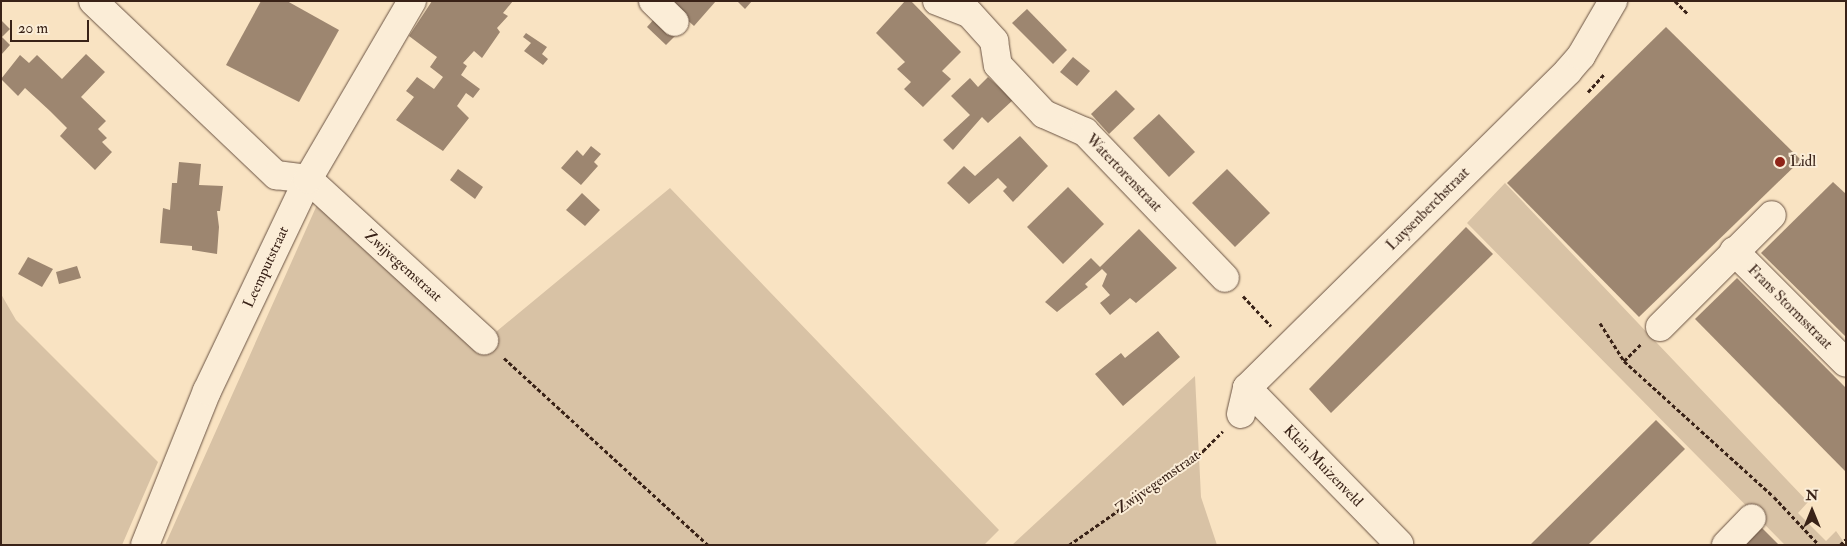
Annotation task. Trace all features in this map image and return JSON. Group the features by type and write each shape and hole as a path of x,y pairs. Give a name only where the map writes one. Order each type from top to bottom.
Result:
{"street":[{"path":"93,1 276,175 308,179"},
{"name":"Leemputstraat","path":"145,545 207,391 308,179 412,1"},
{"path":"653,1 675,22"},
{"name":"Luysenberchstraat","path":"1244,401 1568,71 1581,56 1613,1"},
{"name":"Watertorenstraat","path":"952,4 969,13 994,41 998,65 1044,114 1085,132 1225,278"},
{"name":"Zwijvegemstraat","path":"308,179 484,340"},
{"name":"Frans Stormsstraat","path":"1660,327 1772,215"},
{"name":"Frans Stormsstraat","path":"1734,251 1846,364"},
{"name":"Klein Muizenveld","path":"1244,401 1399,544"},
{"path":"1726,545 1752,518"}],"path":[{"path":"1675,1 1688,14"},
{"path":"1225,278 1273,328"},
{"path":"1600,322 1624,361 1774,497 1819,545"},
{"path":"484,340 708,545"},
{"name":"Zwijvegemstraat","path":"1069,545 1203,451 1244,401"},
{"path":"1840,545 1846,539"}],"shaded area":[{"path":"1505,183 1808,502 1798,513 1826,541 1836,531 1846,545 1785,545 1467,223"},
{"path":"325,187 485,341 670,188 999,530 984,545 165,545"},
{"path":"1,294 16,320 158,462 122,545 1,545"},
{"path":"1195,376 1201,497 1217,545 1012,545"}],"building":[{"path":"261,1 287,1 339,30 299,102 226,65"},
{"path":"432,1 513,1 503,13 508,16 497,28 500,32 482,58 474,51 463,63 467,66 461,75 480,89 473,98 466,93 457,106 469,118 443,151 396,120 414,97 406,91 417,77 434,89 443,77 430,67 437,57 409,36"},
{"path":"666,1 716,1 694,26"},
{"path":"737,1 752,1 745,9"},
{"path":"905,1 911,1 961,52 942,71 951,79 923,107 904,89 911,82 897,69 905,62 876,33"},
{"path":"1027,9 1067,50 1053,64 1012,23"},
{"path":"655,18 675,36 666,45 647,27"},
{"path":"1,20 10,29 2,37 10,45 1,55"},
{"path":"1666,27 1801,160 1639,317 1507,183"},
{"path":"526,33 547,47 542,54 548,59 543,65 524,51 531,43 523,37"},
{"path":"86,54 105,72 81,97 106,121 98,129 107,138 102,142 112,152 95,170 60,136 67,128 50,111 25,88 18,96 1,79 20,55 29,63 37,55 62,79"},
{"path":"1073,57 1090,71 1077,86 1060,72"},
{"path":"988,77 1013,100 988,123 982,117 953,150 943,140 970,115 951,96 970,78 978,87"},
{"path":"1116,90 1135,109 1109,134 1091,114"},
{"path":"1159,114 1195,152 1169,177 1133,138"},
{"path":"1020,136 1048,166 1013,202 1003,191 1007,187 998,178 969,204 947,183 964,166 975,176"},
{"path":"591,146 601,154 594,162 598,166 581,185 561,168 577,150 583,156"},
{"path":"179,162 201,164 199,185 223,186 220,211 217,211 219,227 217,254 192,250 192,246 160,243 163,208 170,210 172,183 177,183"},
{"path":"458,169 483,187 475,199 450,180"},
{"path":"1227,169 1270,213 1235,247 1192,203"},
{"path":"1833,182 1846,194 1846,337 1761,253"},
{"path":"1068,187 1104,224 1063,264 1027,227"},
{"path":"582,193 600,210 585,226 566,210"},
{"path":"1466,227 1493,254 1331,413 1309,389"},
{"path":"1139,229 1177,268 1136,303 1130,298 1110,315 1100,303 1110,295 1102,286 1107,274 1102,269 1085,284 1088,287 1057,312 1045,302 1091,258 1100,267"},
{"path":"28,257 53,269 42,287 18,274"},
{"path":"77,266 81,278 59,284 56,272"},
{"path":"1737,278 1846,388 1846,472 1695,319"},
{"path":"1158,331 1180,357 1123,406 1095,374 1121,353 1125,358"},
{"path":"1656,420 1685,449 1588,545 1530,545"},
{"path":"1760,526 1779,545 1738,545"}],"place":[{"name":"Lidl","path":"1780,162"}]}
